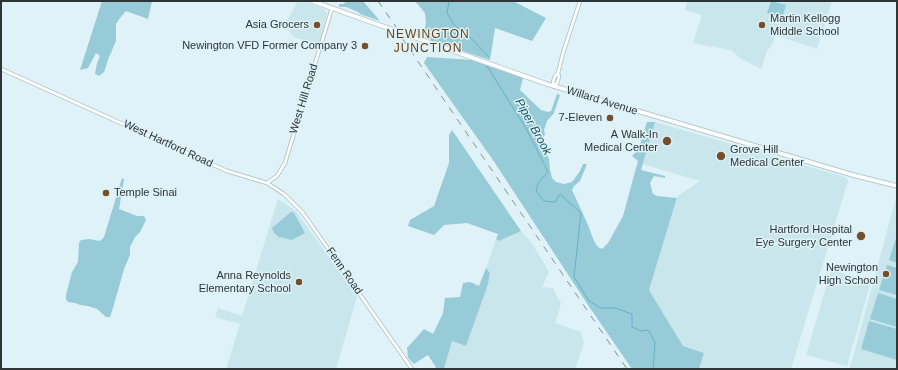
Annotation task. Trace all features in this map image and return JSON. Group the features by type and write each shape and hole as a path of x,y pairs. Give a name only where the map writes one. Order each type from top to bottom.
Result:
{"main road":[{"name":"Willard Avenue","path":"312,1 554,86 846,173 897,186"}],"street":[{"path":"554,86 553,82 558,73 580,1"},
{"name":"West Hill Road","path":"267,183 277,176 285,163 332,8"},
{"name":"West Hartford Road","path":"1,69 226,171 267,183"},
{"name":"Fenn Road","path":"267,183 289,197 303,213 412,369"}],"shaded area":[{"path":"102,1 152,1 148,19 126,11 120,18 116,24 116,41 104,72 99,76 95,74 100,56 96,53 88,68 80,70"},
{"path":"298,1 303,1 324,9 327,14 319,45 296,38 284,26"},
{"path":"347,1 363,1 380,21 346,7 339,7 339,4 343,4"},
{"path":"415,1 513,1 546,18 532,41 495,28 490,60 423,38 426,23 425,13"},
{"name":"Martin Kellogg Middle School","path":"687,1 832,1 817,49 775,35 772,45 767,51 761,69 740,58 731,50 693,43 702,15 685,10"},
{"path":"771,1 786,5 782,18 767,13"},
{"path":"427,57 472,60 523,78 520,90 541,110 548,112 551,111 557,94 560,95 554,113 547,121 544,130 545,135 542,139 549,159 552,178 556,182 564,184 572,182 583,164 587,164 580,181 572,190 594,241 598,247 602,249 608,243 623,216 638,161 632,156 639,148 647,122 655,122 641,170 665,176 665,178 654,176 650,183 653,194 657,196 677,198 649,290 683,346 704,353 699,369 632,369 493,160 424,63"},
{"path":"655,122 845,177 848,181 791,369 699,369 704,353 683,346 649,290 678,196 700,181 643,164"},
{"path":"452,130 521,231 499,241 496,239 498,234 467,223 444,225 434,235 408,226 410,220 434,206 449,163 449,135"},
{"path":"122,178 124,179 119,209 137,216 144,216 146,220 130,247 130,255 124,269 110,317 106,317 97,309 68,302 66,295 72,272 78,262 79,243 81,240 89,239 100,241 104,237"},
{"name":"Newington High School","path":"897,194 897,369 849,369 854,353"},
{"name":"Anna Reynolds Elementary School","path":"278,199 296,211 357,297 336,369 226,369 240,324 215,317 218,308 242,316"},
{"path":"291,212 294,213 305,233 292,240 279,237 274,233 272,228"},
{"path":"521,231 531,242 549,272 542,287 553,288 561,304 555,323 581,332 584,343 575,369 444,369 452,341 466,346 490,273 486,268 496,239 499,241"},
{"path":"897,235 897,263 889,260"},
{"path":"887,265 897,268 897,295 879,290"},
{"path":"486,268 490,273 488,284 466,346 452,341 444,369 437,369 428,355 414,364 408,358 407,348 424,329 433,334 443,313 445,298 460,297 463,283 470,282 479,286"},
{"path":"831,270 871,281 847,366 806,355"},
{"path":"878,293 897,299 897,327 870,319"},
{"path":"869,321 897,329 897,360 861,349"}],"waterway":[{"name":"Piper Brook","path":"449,1 447,13 454,25 470,37 488,56"},
{"name":"Piper Brook","path":"487,66 527,130 548,172 538,183 536,191 544,201 555,202 560,194 581,213 574,277 589,301 601,308 615,308 632,314 632,327 641,331 648,330 655,342 653,369"}],"railway":[{"path":"378,1 396,27"},
{"path":"402,38 627,369"}],"place":[{"name":"Asia Grocers","path":"317,25"},
{"name":"Martin Kellogg Middle School","path":"762,25"},
{"name":"Newington VFD Former Company 3","path":"365,46"},
{"name":"7-Eleven","path":"610,118"},
{"name":"A Walk-In Medical Center","path":"667,141"},
{"name":"Grove Hill Medical Center","path":"721,156"},
{"name":"Temple Sinai","path":"106,193"},
{"name":"Hartford Hospital Eye Surgery Center","path":"861,236"},
{"name":"Newington High School","path":"886,274"},
{"name":"Anna Reynolds Elementary School","path":"299,282"}],"district":[{"name":"NEWINGTON JUNCTION","path":"428,42"}]}
